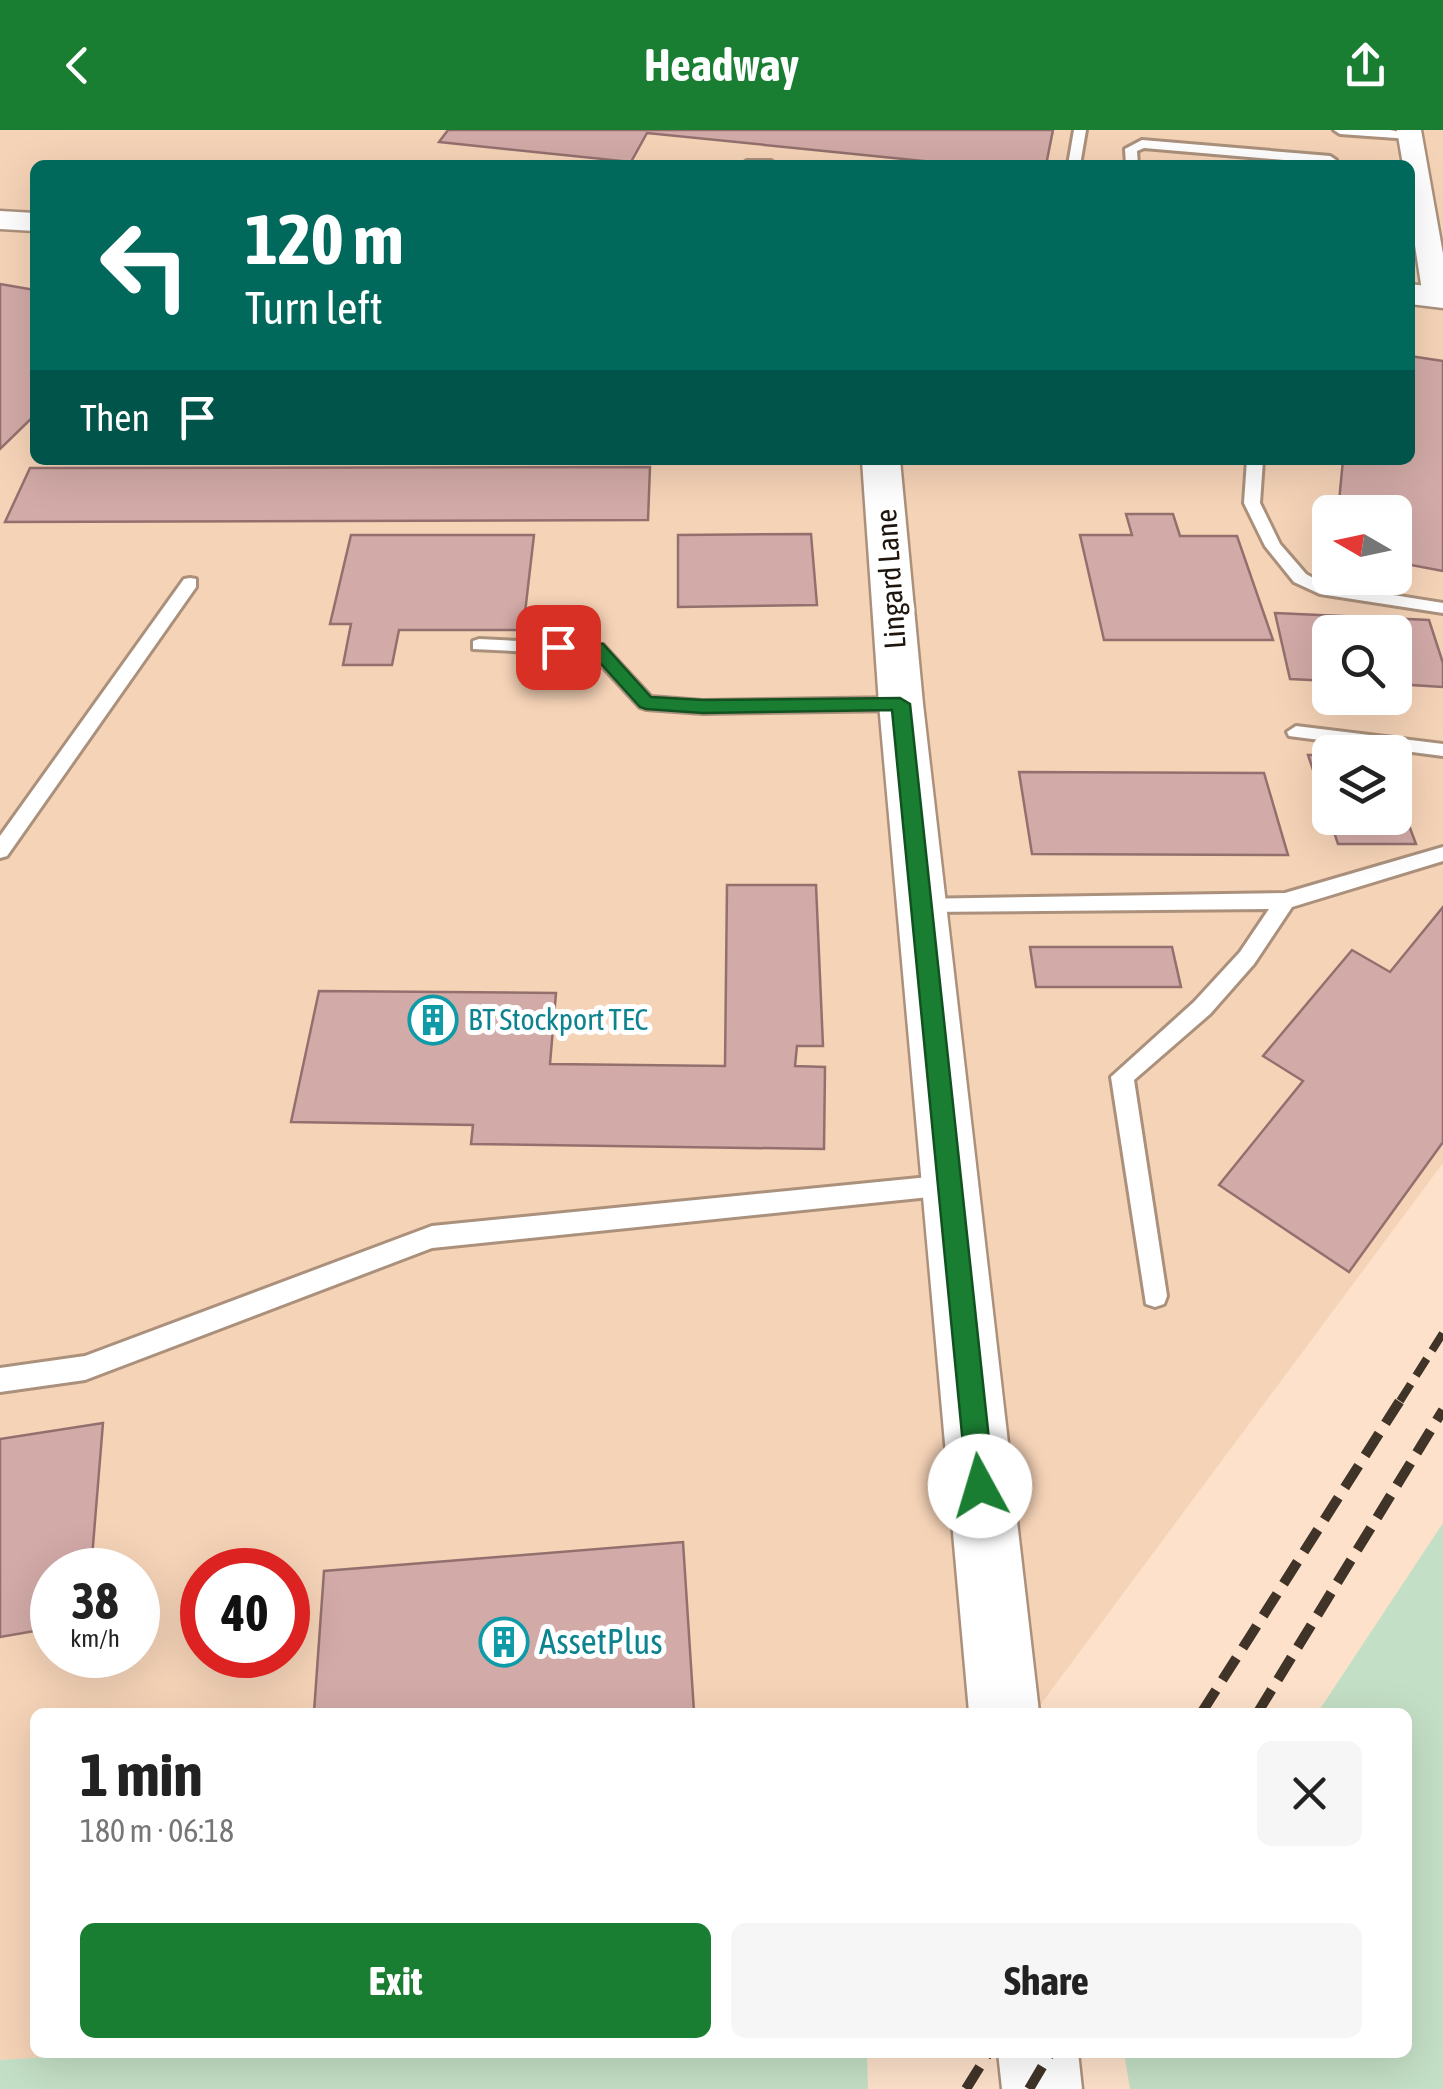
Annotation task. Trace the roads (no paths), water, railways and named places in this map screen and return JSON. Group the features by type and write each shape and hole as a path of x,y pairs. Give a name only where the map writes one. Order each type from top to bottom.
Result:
{"main road":[{"path":"0,220 30,222"},
{"name":"Lingard Lane","path":"882,465 900,704 1004,1708"},
{"path":"1039,2058 1042,2089"}],"street":[{"path":"1411,141 1443,160"},
{"path":"1415,174 1430,297"}],"lane":[{"path":"1075,160 1080,130"},
{"path":"1220,130 1220,160"},
{"path":"1340,130 1411,141"},
{"path":"1132,160 1131,149 1142,144 1330,160"},
{"path":"1255,465 1252,502 1274,546 1300,578 1320,589 1441,608"},
{"path":"0,850 190,583"},
{"path":"480,645 596,648 646,703 900,704"},
{"path":"1296,732 1443,750"},
{"path":"922,904 1285,901 1443,854"},
{"path":"1155,1296 1122,1077 1202,1008 1247,958 1285,901"},
{"path":"0,1380 84,1368 432,1237 950,1185"}],"railway":[{"path":"1400,1401 1443,1333"},
{"path":"1205,1708 1401,1399"},
{"path":"1260,1708 1443,1410"},
{"path":"966,2089 985,2058"},
{"path":"1029,2089 1047,2058"}],"place":[{"name":"BT Stockport TEC","path":"433,1020"},
{"name":"AssetPlus","path":"504,1642"}]}
